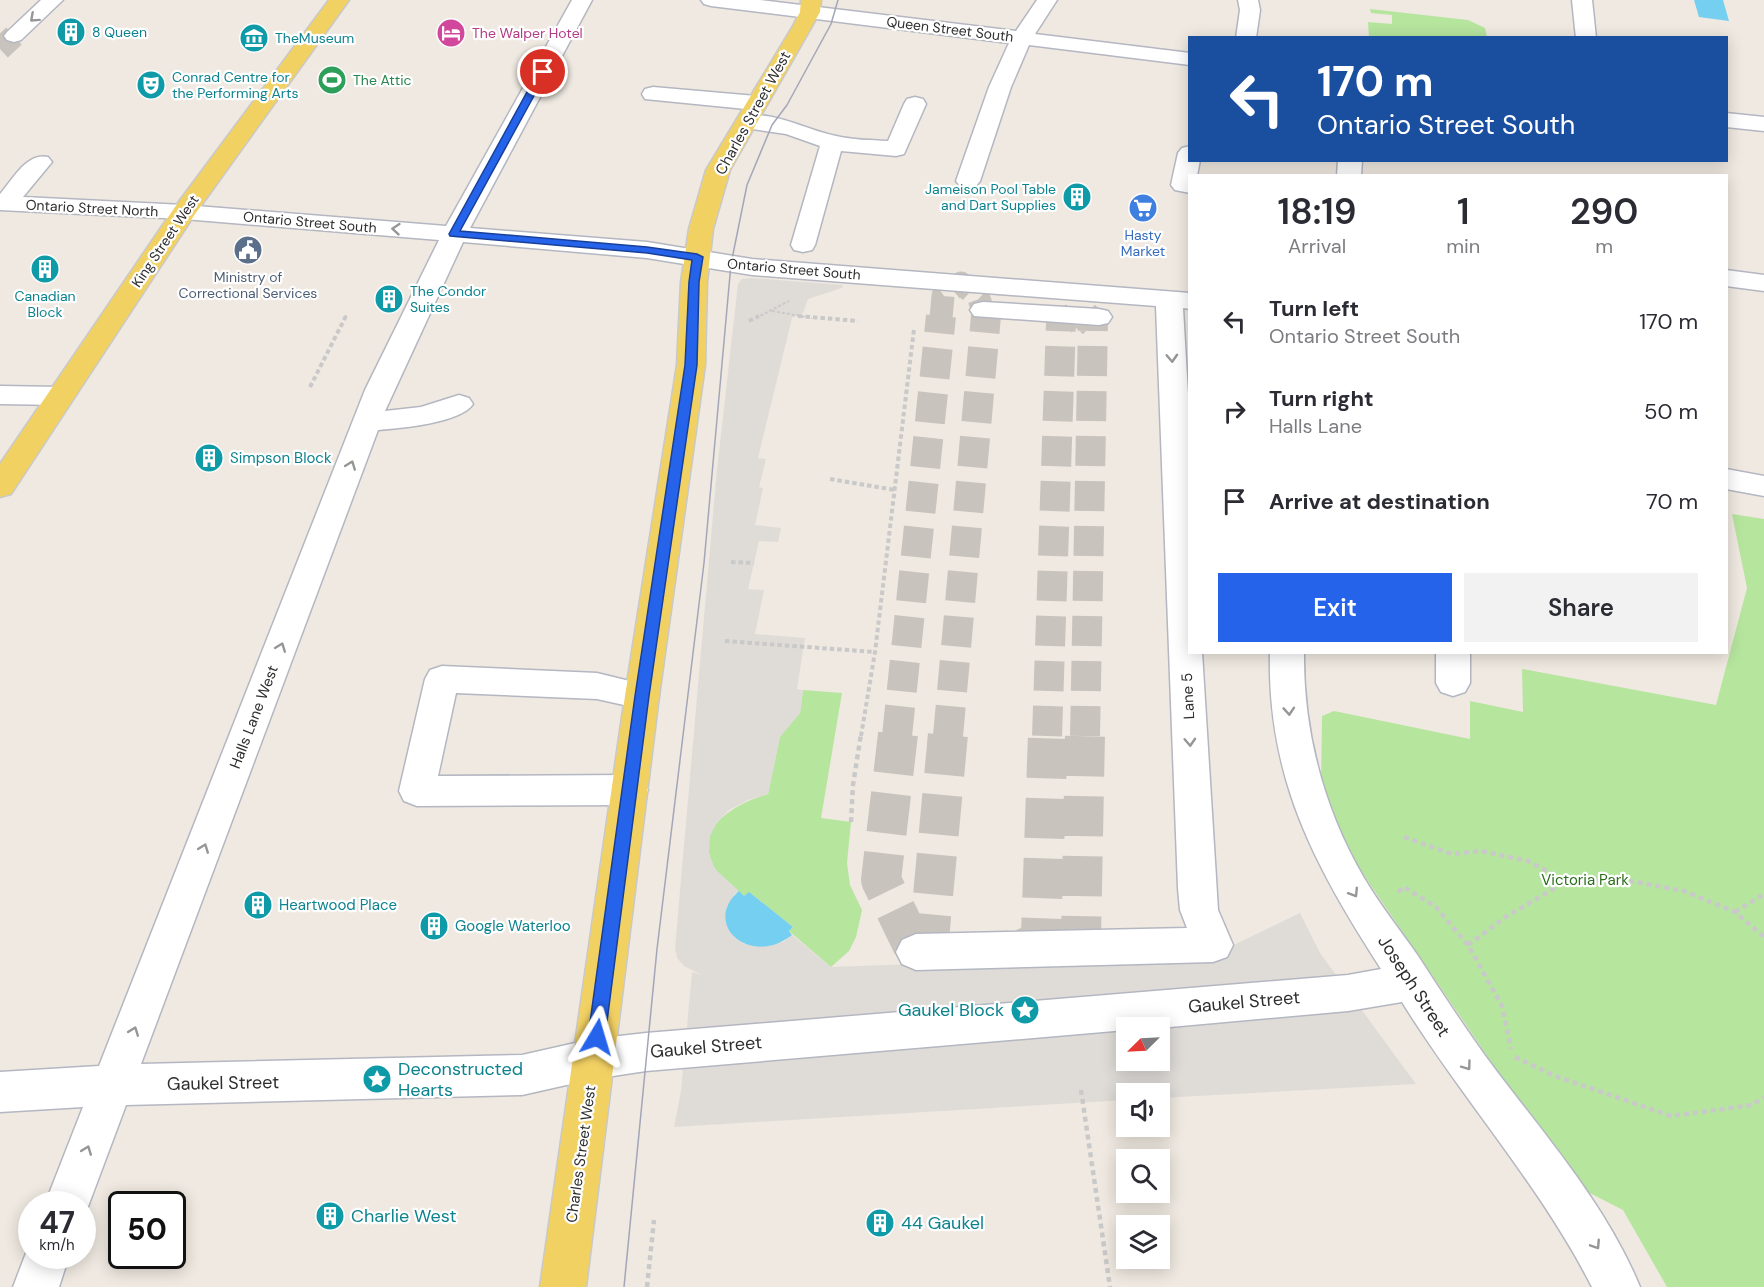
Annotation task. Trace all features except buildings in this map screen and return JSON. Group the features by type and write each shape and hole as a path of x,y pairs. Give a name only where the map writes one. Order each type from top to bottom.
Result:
{"main road":[{"name":"King Street West","path":"0,487 183,212 339,0"},
{"name":"Charles Street West","path":"563,1287 642,696 691,365 694,282 701,229 718,170 811,6"}],"street":[{"path":"14,36 53,0"},
{"name":"Halls Lane West","path":"72,1191 380,390 454,234 582,0"},
{"name":"Queen Street South","path":"711,0 811,6 1021,39 1188,58"},
{"path":"968,181 998,92 1021,39 1035,14 1047,0"},
{"path":"1246,36 1250,10 1248,0"},
{"path":"1582,0 1586,36"},
{"path":"653,94 752,113 832,143 896,149 915,104"},
{"path":"1728,120 1764,124"},
{"path":"803,245 832,143"},
{"path":"2,203 40,162"},
{"path":"1188,162 1183,185 1188,186"},
{"name":"Ontario Street North","path":"2,203 183,212"},
{"name":"Ontario Street South","path":"183,212 647,250 752,267 1176,308"},
{"path":"1728,278 1764,283"},
{"path":"983,310 1176,308"},
{"name":"Lane 5","path":"1176,308 1188,639"},
{"path":"0,395 60,396"},
{"path":"367,422 424,416 459,404"},
{"path":"1728,480 1764,486"},
{"name":"Lane 5","path":"916,952 1214,945 1199,910 1197,888 1189,654"},
{"name":"Joseph Street","path":"1287,654 1290,719 1299,766 1317,819 1346,879 1459,1055 1570,1206 1601,1254 1617,1287"},
{"path":"630,790 417,791 442,679 597,686 642,696"},
{"name":"Gaukel Street","path":"0,1092 113,1085 522,1075 594,1059 646,1052 1348,993 1412,981"},
{"path":"36,1287 42,1269"}],"path":[{"path":"749,321 798,296"},
{"path":"772,311 802,317 858,321"},
{"path":"310,387 347,314"},
{"path":"851,822 853,785 875,652 914,329"},
{"path":"830,480 895,490"},
{"path":"731,562 754,563"},
{"path":"724,641 875,652"},
{"path":"1404,837 1452,854 1481,851 1528,861 1567,881 1625,880 1684,891 1735,912 1764,937"},
{"path":"1468,945 1507,916 1567,881"},
{"path":"1404,887 1436,907 1468,945 1502,1006 1512,1055 1555,1076 1671,1116 1752,1105 1764,1097"},
{"path":"1735,912 1764,894"},
{"path":"1081,1090 1110,1287"},
{"path":"647,1287 654,1220"}],"green space":[{"path":"1370,9 1468,20 1485,28 1487,36 1369,36 1368,22 1392,24 1392,15 1371,13"},
{"name":"Victoria Park","path":"1732,514 1764,519 1764,1287 1667,1287 1623,1210 1576,1186 1350,855 1321,791 1322,716 1334,711 1470,739 1470,701 1523,712 1522,669 1716,705 1747,588"},
{"path":"803,690 842,693 821,818 851,822 847,863 850,885 862,910 856,937 849,951 831,967 789,931 793,927 750,893 744,896 723,879 714,867 709,853 709,840 713,829 721,819 743,804 768,794 780,736 800,713"}],"shaded area":[{"name":"Gaukel Block","path":"751,278 843,285 842,288 808,299 803,313 792,318 758,458 766,459 759,487 763,488 755,525 781,528 778,542 759,541 748,589 764,590 755,634 805,638 797,689 803,690 800,713 780,737 768,794 748,800 729,810 717,822 710,836 709,854 715,869 739,891 734,895 727,924 733,936 744,944 783,942 792,935 831,967 1217,953 1300,913 1320,953 1416,1084 1170,1097 1170,1083 1116,1083 1116,1101 674,1127 681,1091 692,972 702,975 684,966 677,958 675,948 717,469 738,284 742,279"}],"water":[{"path":"1694,0 1723,0 1729,21 1699,17"},
{"path":"739,891 744,896 749,892 793,927 789,931 792,935 776,944 761,947 747,944 736,938 728,928 725,916 729,904"}],"tunnel":[{"path":"0,49 14,36"},
{"path":"941,318 943,296 961,283 979,299 986,318"},
{"path":"1066,317 1071,315"},
{"path":"897,736 941,316"},
{"path":"1085,736 1093,323 1085,316 1087,318"},
{"path":"1047,736 1061,322 1066,317"},
{"path":"948,736 986,318"},
{"path":"898,734 881,880 916,952"},
{"path":"921,952 929,939 948,734"},
{"path":"1023,949 1034,944 1041,934 1048,734"},
{"path":"1067,949 1081,939 1085,734"}],"tram line":[{"path":"624,1287 657,949 704,563 731,264 747,185 772,125 787,105 831,24 838,0"}],"place":[{"name":"8 Queen","path":"71,32"},
{"name":"The Walper Hotel","path":"451,33"},
{"name":"TheMuseum","path":"254,38"},
{"name":"The Attic","path":"332,80"},
{"name":"Conrad Centre for the Performing Arts","path":"151,85"},
{"name":"Jameison Pool Table and Dart Supplies","path":"1077,197"},
{"name":"Hasty Market","path":"1143,208"},
{"name":"Ministry of Correctional Services","path":"248,250"},
{"name":"Canadian Block","path":"45,269"},
{"name":"The Condor Suites","path":"389,299"},
{"name":"Simpson Block","path":"209,458"},
{"name":"Heartwood Place","path":"258,905"},
{"name":"Google Waterloo","path":"434,926"},
{"name":"Gaukel Block","path":"1025,1010"},
{"name":"Deconstructed Hearts","path":"377,1079"},
{"name":"Charlie West","path":"330,1216"},
{"name":"44 Gaukel","path":"880,1223"}],"route":[{"path":"543,72 454,234 516,241 647,250 697,257 691,365 642,696 597,1037"}]}
